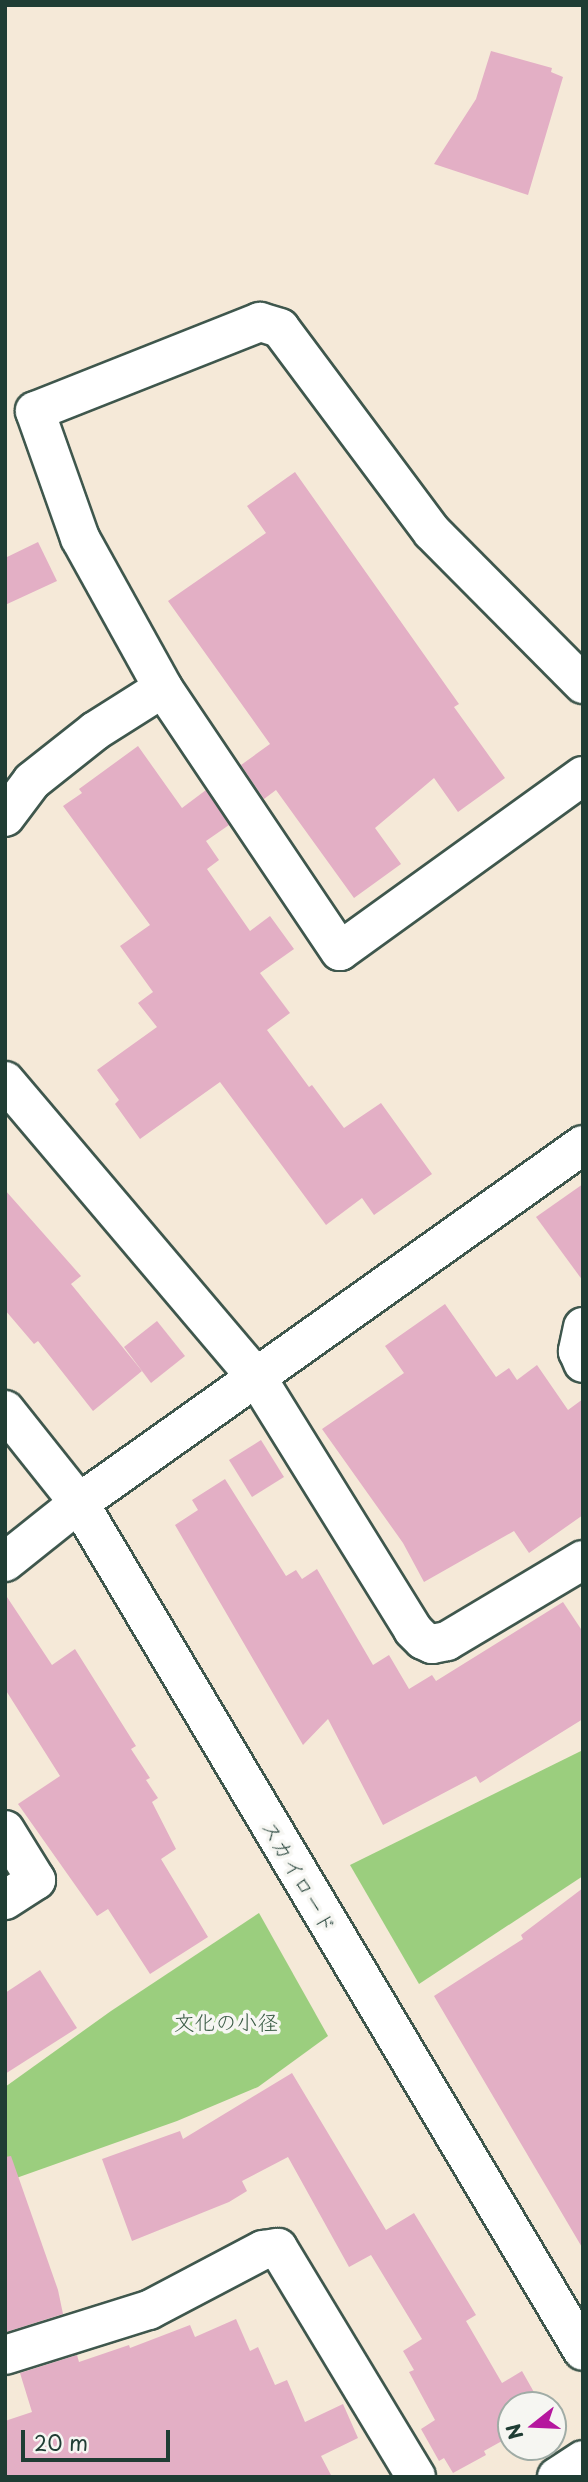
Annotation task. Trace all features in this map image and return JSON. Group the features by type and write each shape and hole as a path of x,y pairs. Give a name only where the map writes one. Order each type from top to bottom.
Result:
{"street":[{"path":"583,684 432,532 280,328 260,322 35,411 80,538 163,688 340,951 583,776"},
{"path":"5,817 32,781 95,731 163,688"},
{"path":"5,1081 257,1378 413,1630 423,1640 432,1644 447,1641 583,1560"},
{"path":"5,1562 79,1503 583,1144"},
{"path":"583,1327 578,1350 583,1363"},
{"name":"スカイロード","path":"5,1410 79,1503 583,2351"},
{"path":"5,1830 36,1880 5,1900"},
{"path":"5,2355 149,2310 262,2250 278,2248 416,2477"},
{"path":"557,2477 583,2460"}],"green space":[{"path":"583,1750 583,1876 419,1984 350,1865"},
{"name":"文化の小径","path":"259,1913 328,2036 258,2087 177,2121 5,2182 5,2087 111,2011"}],"building":[{"path":"491,51 552,68 551,72 563,77 528,195 434,164 476,99"},
{"path":"295,472 459,704 454,707 505,778 458,812 434,778 375,828 401,864 354,898 276,790 264,799 241,765 270,744 168,601 266,533 247,506"},
{"path":"38,542 57,581 5,605 5,558"},
{"path":"138,746 182,808 206,790 229,825 206,841 219,860 207,869 250,931 270,916 294,949 260,973 290,1013 267,1030 309,1087 312,1085 344,1128 381,1103 432,1174 374,1215 362,1198 326,1225 220,1082 140,1139 115,1104 119,1100 97,1070 157,1027 138,1003 153,992 120,946 150,925 63,806 82,793 79,789"},
{"path":"583,1184 583,1281 536,1217"},
{"path":"5,1190 81,1276 71,1284 142,1371 93,1411 38,1341 34,1344 5,1310"},
{"path":"445,1304 496,1377 509,1368 517,1380 537,1365 568,1410 583,1399 583,1515 529,1553 514,1531 424,1582 403,1543 322,1429 404,1373 385,1346"},
{"path":"157,1321 185,1356 151,1383 124,1347"},
{"path":"261,1440 284,1477 252,1497 229,1460"},
{"path":"225,1479 286,1576 296,1570 302,1579 317,1569 373,1665 389,1655 409,1689 432,1675 436,1681 563,1602 583,1632 583,1719 480,1783 476,1776 383,1825 328,1719 303,1745 175,1525 198,1510 192,1500"},
{"path":"5,1594 52,1665 75,1649 136,1746 131,1749 150,1778 146,1780 158,1798 152,1802 176,1849 161,1859 208,1937 150,1974 108,1909 97,1916 18,1804 60,1776 5,1689"},
{"path":"583,1888 583,2249 434,1996 523,1939 521,1935"},
{"path":"40,1970 77,2028 5,2074 5,1993"},
{"path":"292,2073 386,2230 414,2213 476,2315 466,2321 502,2383 522,2371 533,2391 497,2391 497,2444 484,2451 486,2455 453,2473 444,2458 439,2461 421,2429 435,2420 409,2372 414,2370 403,2351 422,2339 371,2255 349,2267 288,2157 242,2181 247,2191 229,2202 132,2241 102,2159 180,2131 183,2139"},
{"path":"11,2156 58,2290 63,2314 6,2332 5,2157"},
{"path":"236,2319 250,2351 258,2347 275,2385 287,2380 305,2422 343,2404 358,2438 321,2456 332,2477 5,2477 5,2421 32,2412 20,2373 77,2355 79,2362 129,2345 130,2348 190,2325 195,2337"}]}
